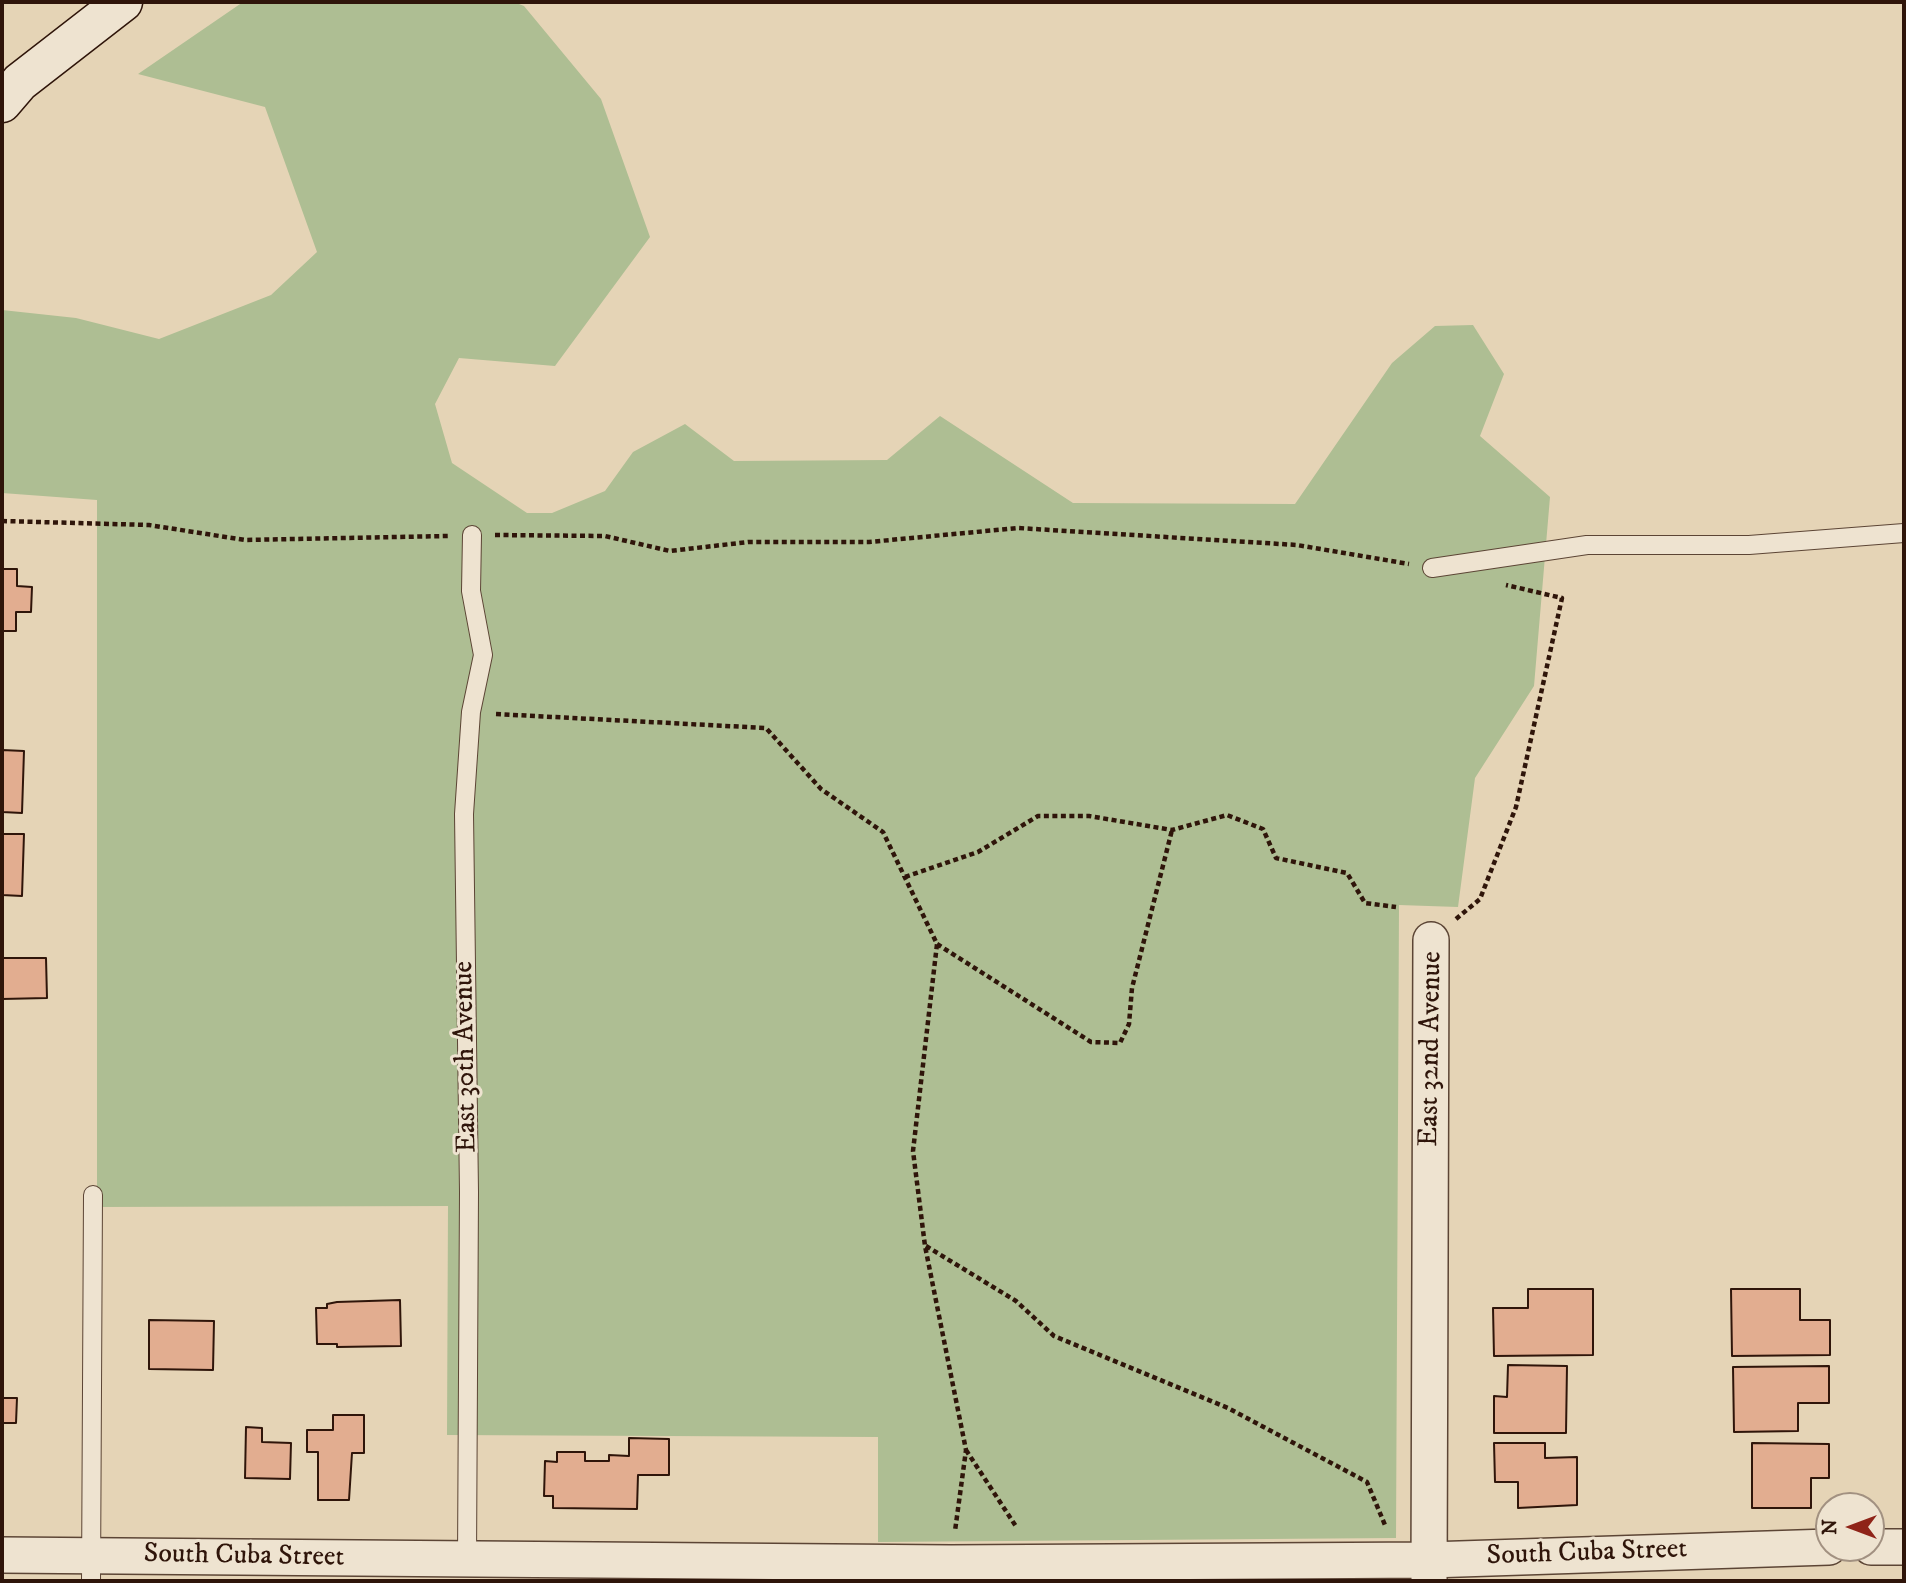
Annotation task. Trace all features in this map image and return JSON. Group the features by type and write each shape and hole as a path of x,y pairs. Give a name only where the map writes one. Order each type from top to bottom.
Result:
{"street":[{"path":"2,103 20,82 122,2"},
{"name":"East 32nd Avenue","path":"1429,1571 1431,940"},
{"path":"1885,1547 1904,1547"},
{"name":"South Cuba Street","path":"2,1555 91,1568 951,1572 1023,1563 1429,1571 1815,1548"}],"lane":[{"path":"1432,568 1587,545 1749,545 1904,533"},
{"name":"East 30th Avenue","path":"467,1571 469,1192 464,814 471,712 483,655 471,591 472,535"},
{"path":"91,1568 93,1195"}],"path":[{"path":"2,521 149,526 245,540 472,535 605,536 670,551 748,542 869,542 1018,528 1297,545 1432,568"},
{"name":"East 32nd Avenue","path":"1431,940 1480,899 1516,807 1562,598 1497,583"},
{"path":"471,712 766,728 821,789 883,832 937,944 914,1151 925,1246 966,1450 951,1572"},
{"path":"905,877 978,852 1038,816 1089,816 1171,830 1227,816 1263,830 1276,858 1348,873 1366,903 1396,907"},
{"path":"937,944 1091,1042 1120,1043 1129,1024 1132,988 1171,830"},
{"path":"925,1246 1016,1301 1054,1336 1228,1408 1367,1482 1385,1525"},
{"path":"966,1450 1020,1533 1023,1563"}],"green space":[{"path":"243,2 514,2 524,6 601,99 650,237 555,366 459,358 435,404 452,463 527,513 552,513 605,491 633,452 685,424 734,461 887,460 940,416 1073,503 1295,504 1392,363 1435,326 1473,325 1504,374 1480,436 1550,497 1534,686 1475,778 1458,907 1399,905 1396,1538 878,1542 878,1437 447,1435 448,1206 97,1207 97,500 2,493 2,310 76,318 159,339 271,295 317,252 265,107 138,74"}],"building":[{"path":"2,569 17,569 17,586 32,587 31,612 16,612 16,631 2,631"},
{"path":"2,750 24,751 22,813 2,812"},
{"path":"2,834 24,834 22,896 2,895"},
{"path":"2,958 46,958 47,998 2,999"},
{"path":"1528,1289 1593,1289 1593,1355 1494,1356 1493,1308 1528,1308"},
{"path":"1731,1289 1800,1289 1800,1320 1830,1320 1830,1355 1732,1356"},
{"path":"400,1300 401,1346 337,1347 337,1344 317,1344 316,1308 327,1308 327,1304 337,1302"},
{"path":"149,1320 214,1321 213,1370 149,1369"},
{"path":"1508,1365 1567,1366 1566,1433 1494,1433 1494,1396 1507,1397"},
{"path":"1829,1366 1829,1403 1798,1403 1798,1431 1734,1432 1733,1367"},
{"path":"2,1398 17,1398 16,1423 2,1423"},
{"path":"333,1415 364,1415 364,1453 352,1453 349,1500 318,1500 318,1452 307,1452 307,1430 333,1430"},
{"path":"246,1427 262,1428 262,1442 291,1443 290,1479 245,1478"},
{"path":"629,1438 669,1439 669,1475 638,1475 637,1509 553,1508 553,1496 544,1496 545,1461 557,1462 557,1452 585,1452 585,1461 609,1461 609,1455 629,1456"},
{"path":"2,1441 3,1441 2,1506"},
{"path":"1494,1443 1545,1443 1545,1458 1577,1457 1577,1505 1518,1508 1518,1482 1495,1482"},
{"path":"1752,1443 1829,1444 1829,1478 1811,1478 1811,1508 1752,1508"}]}
